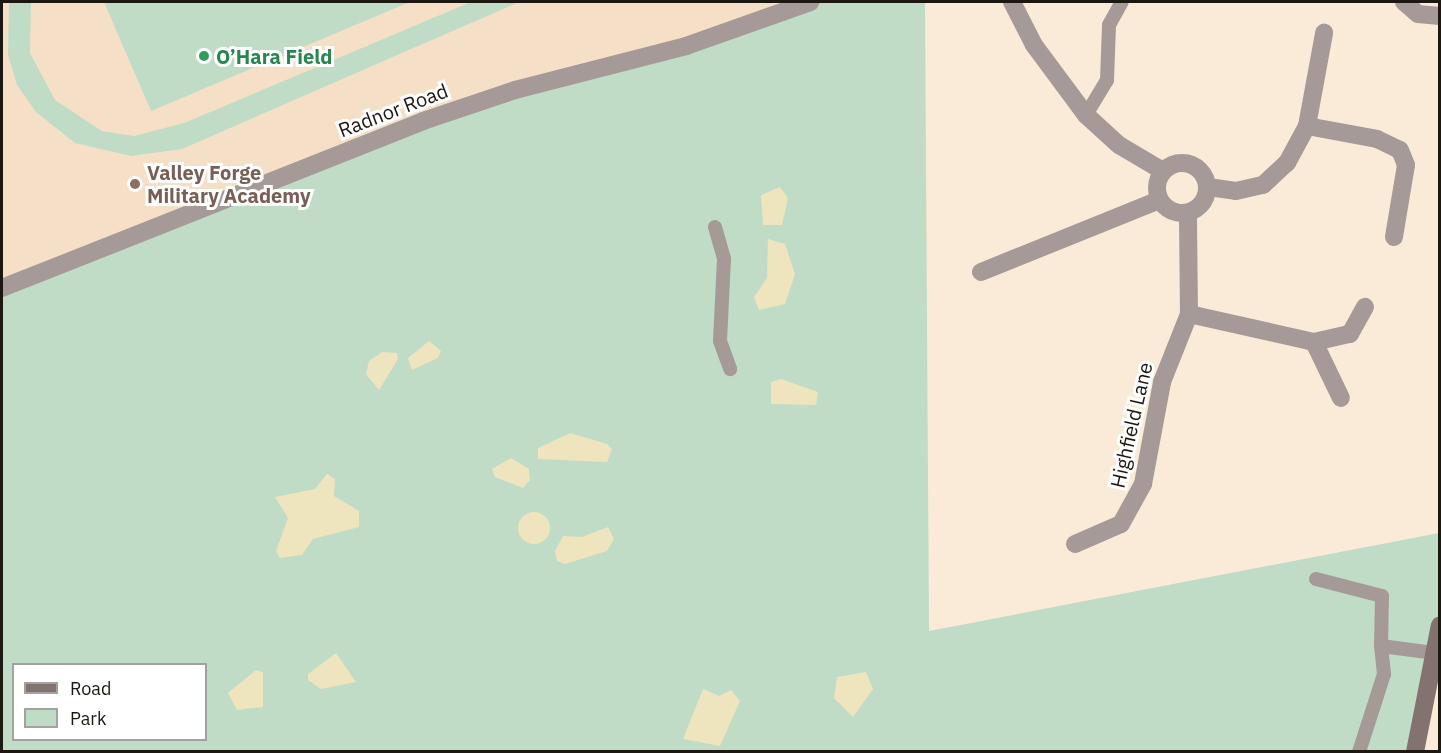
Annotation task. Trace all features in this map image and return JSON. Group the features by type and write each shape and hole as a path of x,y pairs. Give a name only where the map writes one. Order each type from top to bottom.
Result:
{"street":[{"name":"Radnor Road","path":"2,288 423,121 515,90 686,46 810,2"},
{"path":"1012,2 1034,45 1086,115 1119,145 1163,171 1190,164 1208,187 1236,191 1263,185 1287,163 1307,126 1324,33"},
{"path":"1404,2 1418,14 1440,16"},
{"path":"1307,126 1377,139 1400,150 1406,165 1394,237"},
{"path":"1163,171 1160,200 1170,211 1188,213 1204,201 1208,187"},
{"path":"981,272 1160,200"},
{"name":"Highfield Lane","path":"1075,544 1121,524 1135,505 1162,382 1190,314 1188,213"},
{"path":"1190,314 1314,342 1350,334 1365,307"},
{"path":"1314,342 1341,398"},
{"path":"1415,752 1440,625"}],"lane":[{"path":"1086,115 1107,80 1109,25 1122,2"},
{"path":"715,226 724,259 720,341 730,369"},
{"path":"1316,579 1382,596 1381,646 1384,674 1359,752"},
{"path":"1381,646 1434,653"}],"shaded area":[{"name":"Valley Forge Military Academy","path":"2,2 810,2 2,288"}],"green space":[{"path":"9,2 31,2 30,53 55,100 102,131 134,136 184,123 471,2 519,2 182,149 131,156 75,143 36,112 17,85 8,55"},
{"name":"O’Hara Field","path":"104,2 410,2 151,111"},
{"path":"810,2 925,2 929,631 1439,533 1439,625 1415,751 2,752 2,288 423,121"}],"sand":[{"path":"780,187 788,198 782,225 763,225 761,195"},
{"path":"768,239 785,244 795,274 785,304 759,310 754,297 767,278"},
{"path":"429,341 441,351 438,358 412,370 408,358"},
{"path":"382,352 397,353 398,359 379,390 366,374 369,361"},
{"path":"781,379 818,392 816,405 771,404 771,382"},
{"path":"570,433 607,444 612,449 607,462 538,459 538,448"},
{"path":"511,458 529,469 530,480 523,488 495,477 492,469"},
{"path":"327,474 335,479 334,496 359,511 359,527 313,539 302,555 280,558 276,551 288,518 275,497 315,489"},
{"path":"534,512 545,517 550,528 545,539 534,544 523,539 518,528 523,517"},
{"path":"608,527 614,539 607,551 565,564 557,561 555,551 563,536 582,537"},
{"path":"336,653 356,682 321,689 308,680 308,674"},
{"path":"256,670 263,672 263,707 237,710 228,693"},
{"path":"866,672 873,689 853,717 834,698 837,677"},
{"path":"703,689 719,696 731,690 740,701 720,746 683,739"}],"place":[{"name":"O’Hara Field","path":"204,56"},
{"name":"Valley Forge Military Academy","path":"135,184"}]}
